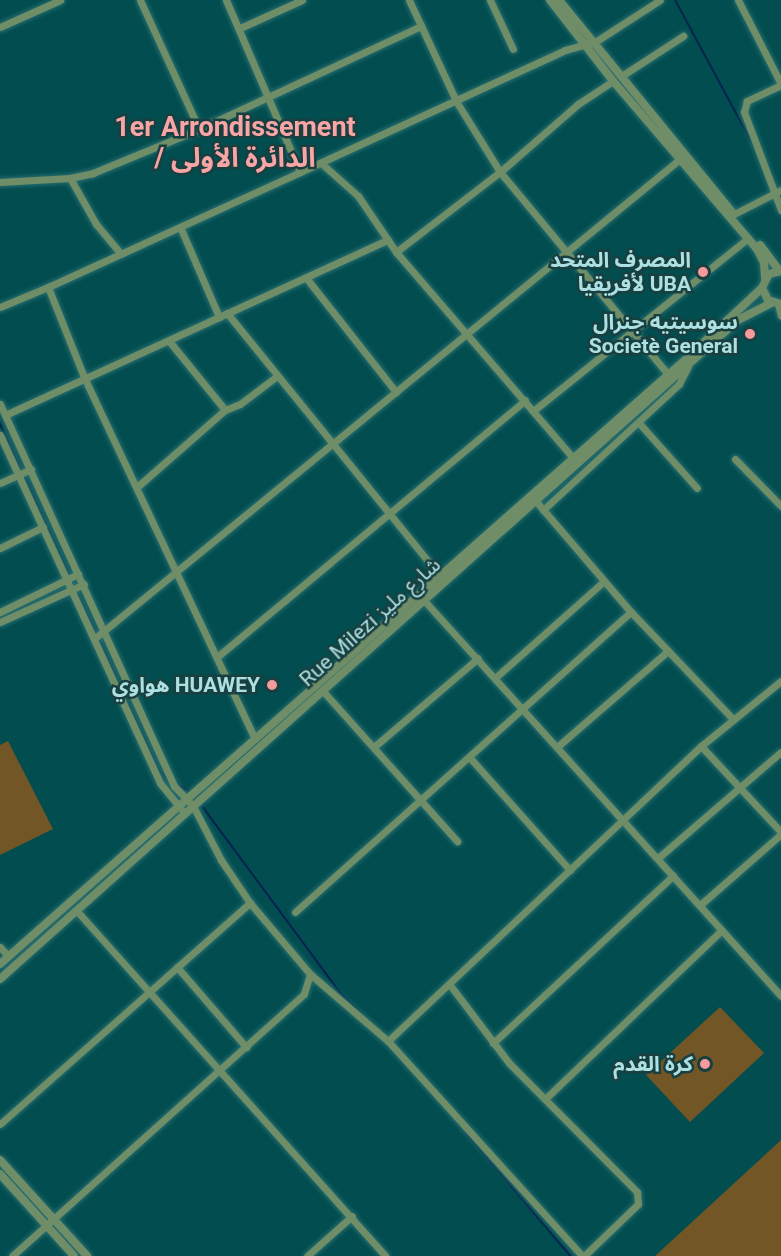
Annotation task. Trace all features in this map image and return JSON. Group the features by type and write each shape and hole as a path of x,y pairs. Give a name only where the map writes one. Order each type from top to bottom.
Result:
{"street":[{"path":"0,27 60,0"},
{"path":"140,0 199,129"},
{"path":"226,0 270,96 300,172"},
{"path":"240,28 302,0"},
{"path":"409,0 456,101 500,172 670,376"},
{"path":"490,0 513,49"},
{"path":"550,0 622,75 780,271 765,278"},
{"path":"559,0 590,43 613,81 762,256 765,278 762,288 777,303 781,316"},
{"path":"0,307 181,229 456,101 590,43 660,0"},
{"path":"738,0 781,84 747,101 744,112 778,191 781,210"},
{"path":"0,182 69,178 115,164 199,129 421,26"},
{"path":"622,75 683,36"},
{"path":"396,252 500,172 578,104 613,81"},
{"path":"94,639 174,570 567,254 680,159"},
{"path":"321,163 357,196 396,252 575,460"},
{"path":"69,178 90,216 121,254"},
{"path":"734,214 778,191"},
{"path":"181,229 219,317"},
{"path":"534,411 748,238"},
{"path":"5,415 84,377 307,279 388,240"},
{"path":"307,279 396,392"},
{"path":"48,287 84,377 255,739"},
{"name":"Rue Milezi شارع مليز","path":"0,964 178,805 670,376 762,288"},
{"name":"Rue Milezi شارع مليز","path":"670,376 689,364 738,320 777,303"},
{"path":"227,313 330,445 439,575"},
{"path":"169,341 225,410"},
{"path":"543,510 679,384 689,364"},
{"path":"137,487 225,410 240,404 277,376"},
{"path":"217,657 525,400"},
{"path":"0,404 84,584 169,776 193,806 221,860 250,903 310,974 388,1041 583,1256 638,1204 639,1198 493,1043 450,985"},
{"path":"639,423 697,488"},
{"path":"0,435 160,783 185,813"},
{"path":"735,459 781,506"},
{"name":"Rue Milezi شارع مليز","path":"0,979 322,690 439,575 534,500 575,460"},
{"path":"0,483 31,469"},
{"path":"534,500 631,612 733,719"},
{"path":"0,548 43,527"},
{"path":"0,612 78,573"},
{"path":"496,677 604,581"},
{"path":"0,622 84,584"},
{"path":"420,596 496,677 781,996"},
{"path":"295,912 471,759 523,707 631,612"},
{"path":"557,747 668,651"},
{"path":"375,746 478,658"},
{"path":"388,1041 625,821 701,746 781,681"},
{"path":"322,690 375,746 457,841"},
{"path":"700,905 781,833 701,746"},
{"path":"658,858 781,752"},
{"path":"471,759 570,870"},
{"path":"493,1043 673,876"},
{"path":"0,1124 250,903"},
{"path":"76,910 386,1256"},
{"path":"546,1098 722,930"},
{"path":"0,947 8,956"},
{"path":"177,967 246,1047"},
{"path":"12,1256 304,994 310,974"},
{"path":"0,1160 74,1256"},
{"path":"0,1174 87,1256"},
{"path":"307,1256 352,1216"}],"shaded area":[{"path":"8,741 53,829 0,855 0,745"},
{"name":"كرة القدم","path":"720,1007 764,1053 690,1122 646,1075"},
{"path":"781,1140 781,1256 655,1256"}],"waterway":[{"path":"676,1 751,140"},
{"path":"0,423 20,467"},
{"path":"25,477 69,574"},
{"path":"77,592 96,632"},
{"path":"100,641 159,769 169,782"},
{"path":"178,785 190,791"},
{"path":"203,807 339,991 361,1013"},
{"path":"467,1134 571,1256"}],"place":[{"name":"المصرف المتحد لأفريقيا UBA","path":"703,272"},
{"name":"سوسيتيه جنرال Societè General","path":"750,334"},
{"name":"هواوي HUAWEY","path":"272,685"},
{"name":"كرة القدم","path":"705,1064"}],"district":[{"name":"1er Arrondissement / الدائرة الأولى","path":"235,142"}]}
